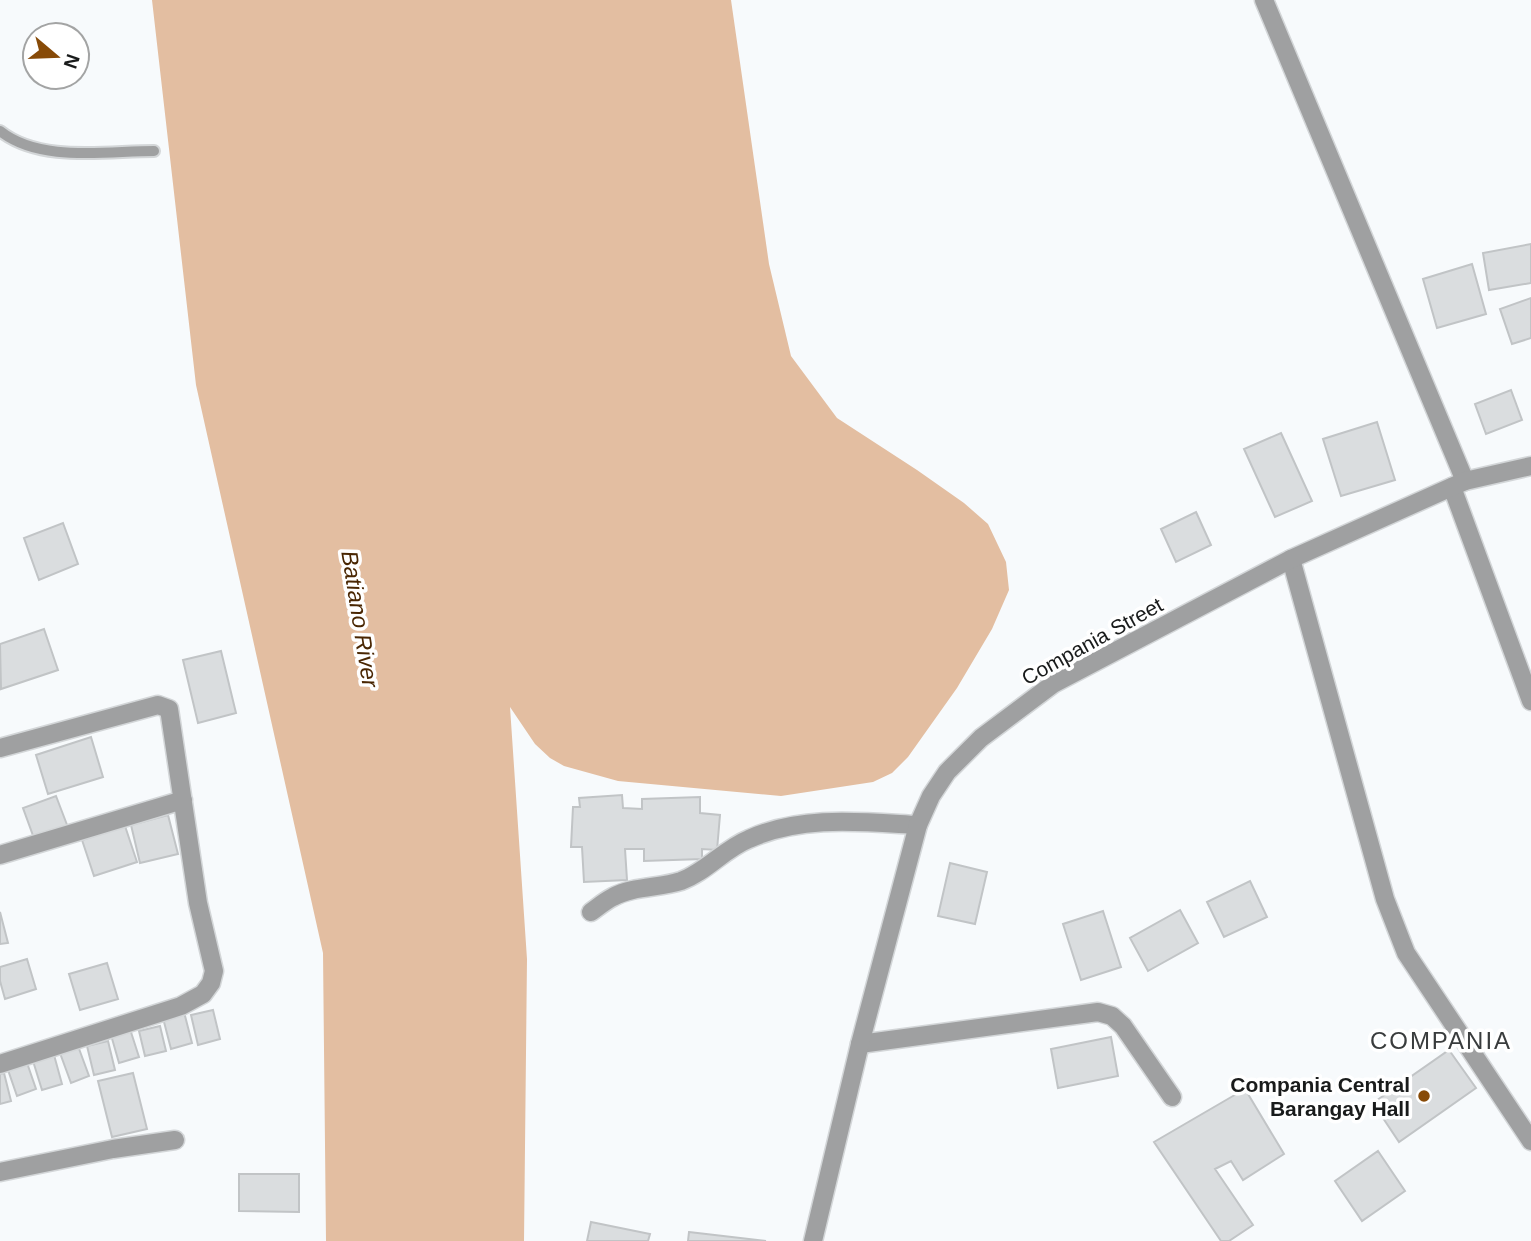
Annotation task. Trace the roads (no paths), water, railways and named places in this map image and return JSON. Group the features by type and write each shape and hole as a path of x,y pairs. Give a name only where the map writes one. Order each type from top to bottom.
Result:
{"street":[{"path":"1264,0 1458,484 1531,701"},
{"name":"Compania Street","path":"813,1241 860,1044 918,825 931,796 947,772 981,738 1053,684 1291,559 1458,484 1531,466"},
{"path":"1291,559 1385,899 1406,953 1531,1141"},
{"path":"0,748 158,705 169,709 198,903 214,971 211,983 203,993 181,1006 0,1064"},
{"path":"0,855 183,800"},
{"path":"591,912 615,896 681,881 701,871 729,849 750,838 774,831 798,825 836,821 918,825"},
{"path":"860,1044 1097,1012 1112,1016 1123,1026 1172,1097"},
{"path":"0,1172 101,1151 175,1140"}],"lane":[{"path":"0,131 14,142 47,152 155,151"}],"water":[{"name":"Batiano River","path":"152,0 731,0 769,264 791,356 837,418 917,470 964,503 988,524 1006,562 1009,590 992,629 957,688 908,757 892,773 873,782 781,796 618,781 564,766 550,758 535,744 510,707 527,959 524,1241 326,1241 323,953 196,385"}],"place":[{"name":"Compania Central Barangay Hall","path":"1424,1096"}],"district":[{"name":"COMPANIA","path":"1441,1040"}]}
